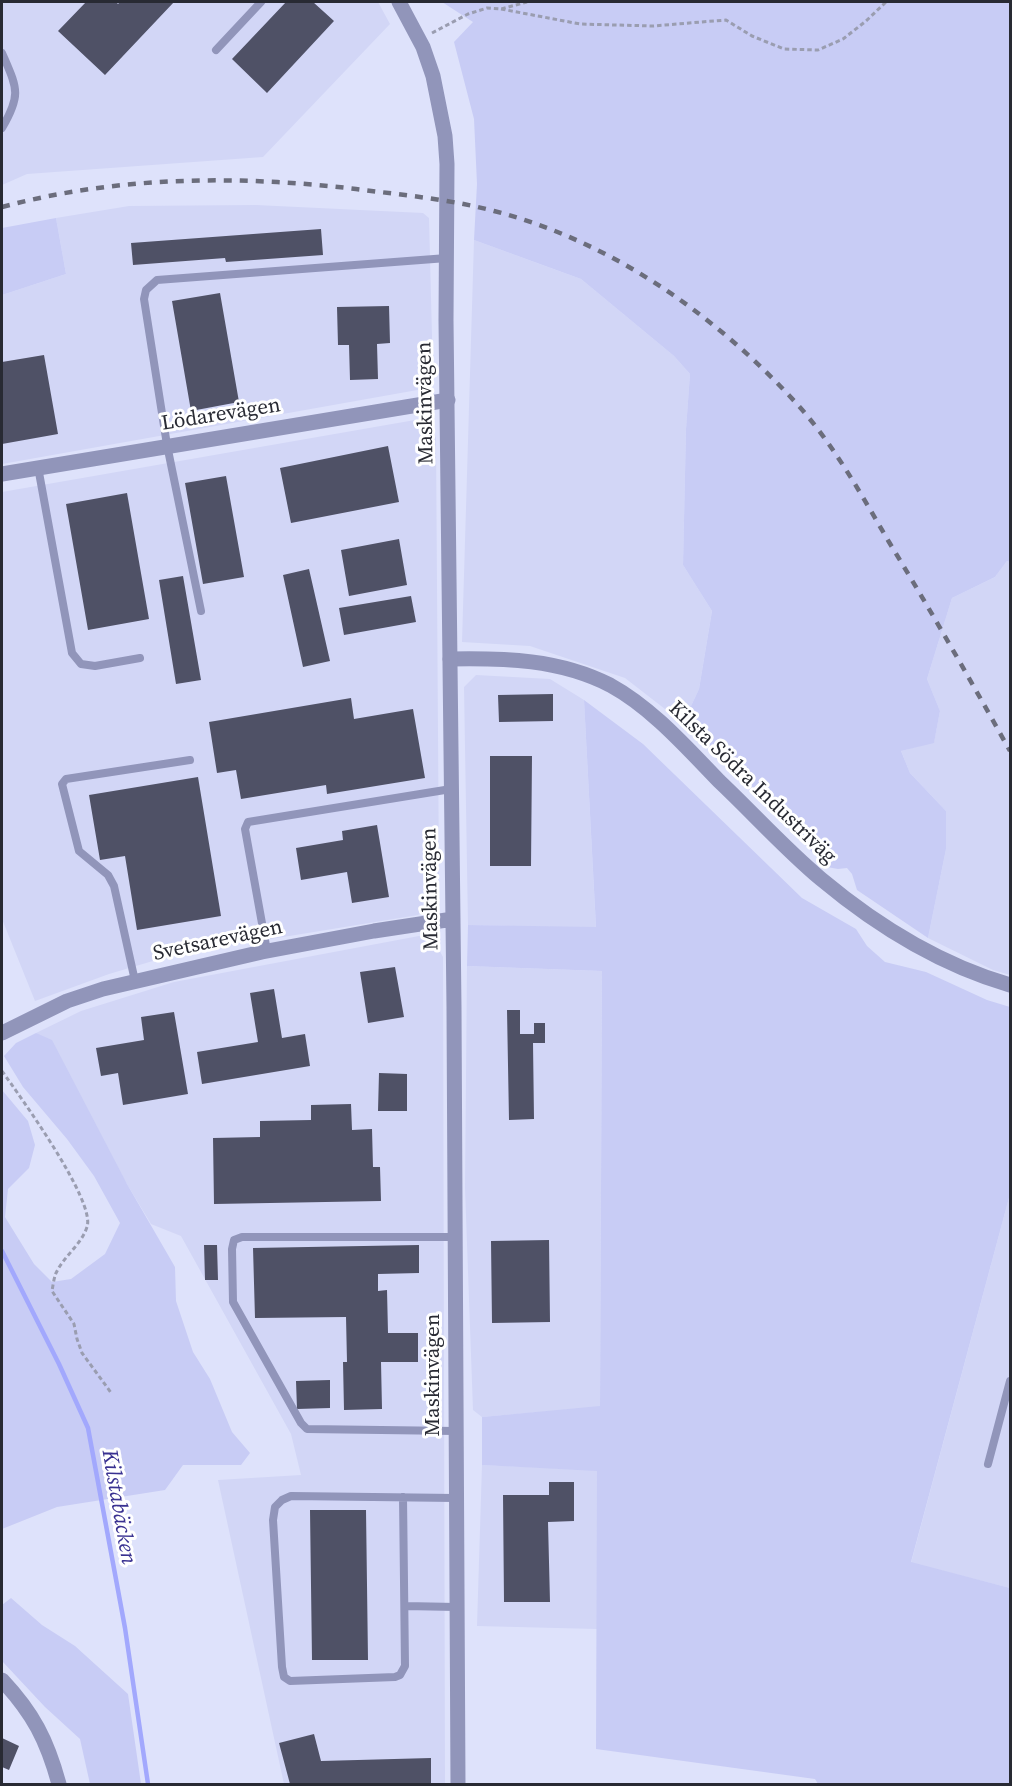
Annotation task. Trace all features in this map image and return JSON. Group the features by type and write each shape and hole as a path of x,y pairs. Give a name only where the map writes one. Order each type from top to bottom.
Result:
{"street":[{"name":"Maskinvägen","path":"399,2 420,40 433,76 446,136 458,1785"},
{"name":"Lödarevägen","path":"2,474 448,400"},
{"name":"Kilsta Södra Industriväg","path":"450,659 501,658 546,664 582,673 610,686 637,703 669,730 813,872 870,917 930,952 1011,985"},
{"name":"Svetsarevägen","path":"2,1033 67,1001 103,988 267,951 453,919"},
{"path":"2,1680 21,1700 39,1727 51,1755 59,1785"}],"lane":[{"path":"216,50 261,2"},
{"path":"2,53 16,86 13,109 2,128"},
{"path":"201,611 167,445 144,299 146,290 157,280 447,258"},
{"path":"38,467 72,653 81,664 95,666 140,658"},
{"path":"135,981 114,886 108,875 79,851 62,784 66,779 190,760"},
{"path":"267,951 244,829 248,822 451,789"},
{"path":"454,1237 242,1237 234,1240 232,1249 233,1302 301,1423 307,1429 455,1431"},
{"path":"988,1464 1011,1381"},
{"path":"403,1497 405,1666 400,1675 290,1681 284,1677 282,1667 273,1520 275,1507 282,1500 291,1496 403,1497 455,1498"},
{"path":"405,1606 456,1607"}],"path":[{"path":"501,9 527,2"},
{"path":"420,40 468,14 487,9 501,9 580,24 611,26 654,26 726,20 752,36 784,49 818,50 843,39 885,2"},
{"path":"2,1071 42,1128 87,1209 88,1225 80,1241 55,1274 52,1291 74,1324 82,1353 112,1394"}],"shaded area":[{"path":"2,2 378,2 390,24 263,157 27,174 2,185"},
{"path":"442,2 1010,2 1010,562 1007,561 995,577 952,598 927,679 940,711 934,743 901,751 910,773 946,811 946,849 928,938 857,890 852,874 847,868 827,867 683,723 699,689 712,611 683,565 686,429 690,374 674,356 581,279 474,240 477,184 474,119 454,42 473,22"},
{"path":"256,205 423,213 429,218 433,377 426,387 2,464 2,295 66,274 56,218 129,206"},
{"path":"56,218 66,274 2,295 2,228"},
{"path":"474,240 581,279 674,356 690,374 686,429 683,565 712,611 699,689 683,723 625,678 530,646 462,642"},
{"path":"424,420 433,429 436,438 439,882 436,896 418,915 173,955 109,974 35,1001 2,919 2,492"},
{"path":"1007,561 1010,562 1010,975 993,970 928,938 946,849 946,811 910,773 901,751 934,742 940,711 927,679 952,598 995,577"},
{"path":"476,675 550,679 584,700 596,928 468,925 464,687"},
{"path":"584,700 643,744 802,898 856,929 867,946 885,962 926,972 987,1000 1010,1007 1010,1194 911,1562 1010,1588 1010,1784 818,1784 815,1779 596,1749 597,1471 482,1465 482,1417 600,1406 602,971 467,966 468,925 596,927"},
{"path":"419,936 429,939 437,946 443,957 445,1784 284,1784 218,1480 301,1475 291,1434 181,1236 151,1224 36,1033 81,1011 174,982"},
{"path":"467,966 602,971 600,1407 482,1417 473,1410 465,1188"},
{"path":"36,1033 52,1040 127,1184 175,1267 176,1301 193,1352 210,1379 232,1432 250,1453 241,1465 183,1465 165,1490 57,1507 2,1529 2,1090 28,1121 35,1145 29,1168 8,1189 5,1217 34,1264 52,1282 71,1279 105,1254 120,1223 94,1176 67,1139 23,1087 4,1056 16,1043"},
{"path":"1010,1194 1010,1588 911,1563"},
{"path":"482,1465 598,1470 597,1629 477,1626"},
{"path":"11,1598 42,1625 75,1646 128,1694 141,1784 90,1784 80,1739 45,1707 2,1661 2,1605"}],"building":[{"path":"86,2 116,2 118,4 120,2 174,2 105,75 58,31"},
{"path":"286,2 313,2 334,21 267,93 232,59"},
{"path":"321,229 323,255 226,262 225,258 133,265 131,243"},
{"path":"220,293 239,402 191,411 172,301"},
{"path":"389,306 390,343 377,344 378,379 350,380 349,345 338,345 337,307"},
{"path":"44,355 58,434 2,444 2,362"},
{"path":"388,446 399,502 291,523 280,468"},
{"path":"226,476 244,577 203,584 185,483"},
{"path":"127,493 149,619 88,630 66,504"},
{"path":"399,539 407,585 349,596 341,550"},
{"path":"309,569 330,661 303,667 283,575"},
{"path":"183,576 201,680 176,684 159,580"},
{"path":"411,596 416,622 344,635 339,608"},
{"path":"553,694 553,721 499,722 498,695"},
{"path":"351,698 354,719 413,709 425,778 327,794 326,785 241,799 236,770 217,773 209,722"},
{"path":"490,756 532,756 531,866 490,866"},
{"path":"198,777 221,916 137,930 125,856 100,860 89,795"},
{"path":"377,825 389,897 352,903 347,872 301,880 296,848 343,840 342,831"},
{"path":"395,967 404,1017 368,1023 360,972"},
{"path":"274,989 282,1038 305,1034 310,1066 202,1084 197,1052 258,1042 250,993"},
{"path":"507,1010 520,1010 520,1034 534,1034 534,1023 545,1023 545,1043 533,1043 534,1119 509,1120"},
{"path":"174,1012 188,1094 123,1105 118,1073 101,1076 96,1048 144,1040 141,1017"},
{"path":"379,1073 407,1074 407,1111 378,1111"},
{"path":"351,1104 352,1130 372,1129 373,1167 380,1167 381,1201 214,1204 213,1138 260,1137 260,1121 311,1120 311,1105"},
{"path":"549,1240 550,1322 492,1323 491,1241"},
{"path":"204,1245 217,1245 218,1280 205,1280"},
{"path":"419,1245 419,1273 378,1274 378,1291 387,1290 388,1333 418,1333 418,1362 381,1362 382,1409 344,1410 343,1362 347,1362 346,1317 255,1318 253,1248"},
{"path":"330,1380 330,1408 297,1409 296,1381"},
{"path":"549,1482 574,1482 574,1521 548,1522 550,1602 504,1602 503,1495 549,1495"},
{"path":"310,1510 366,1510 368,1660 312,1660"},
{"path":"314,1734 321,1761 431,1758 431,1784 290,1784 279,1743"},
{"path":"2,1738 19,1746 9,1770 2,1767"}],"waterway":[{"name":"Kilstabäcken","path":"2,1251 59,1364 88,1428 125,1628 148,1784"}],"railway":[{"path":"2,207 89,189 133,184 222,180 312,184 460,203 494,211 537,224 579,241 620,262 697,312 732,341 766,372 810,420 835,453 857,488 1010,751"}]}
